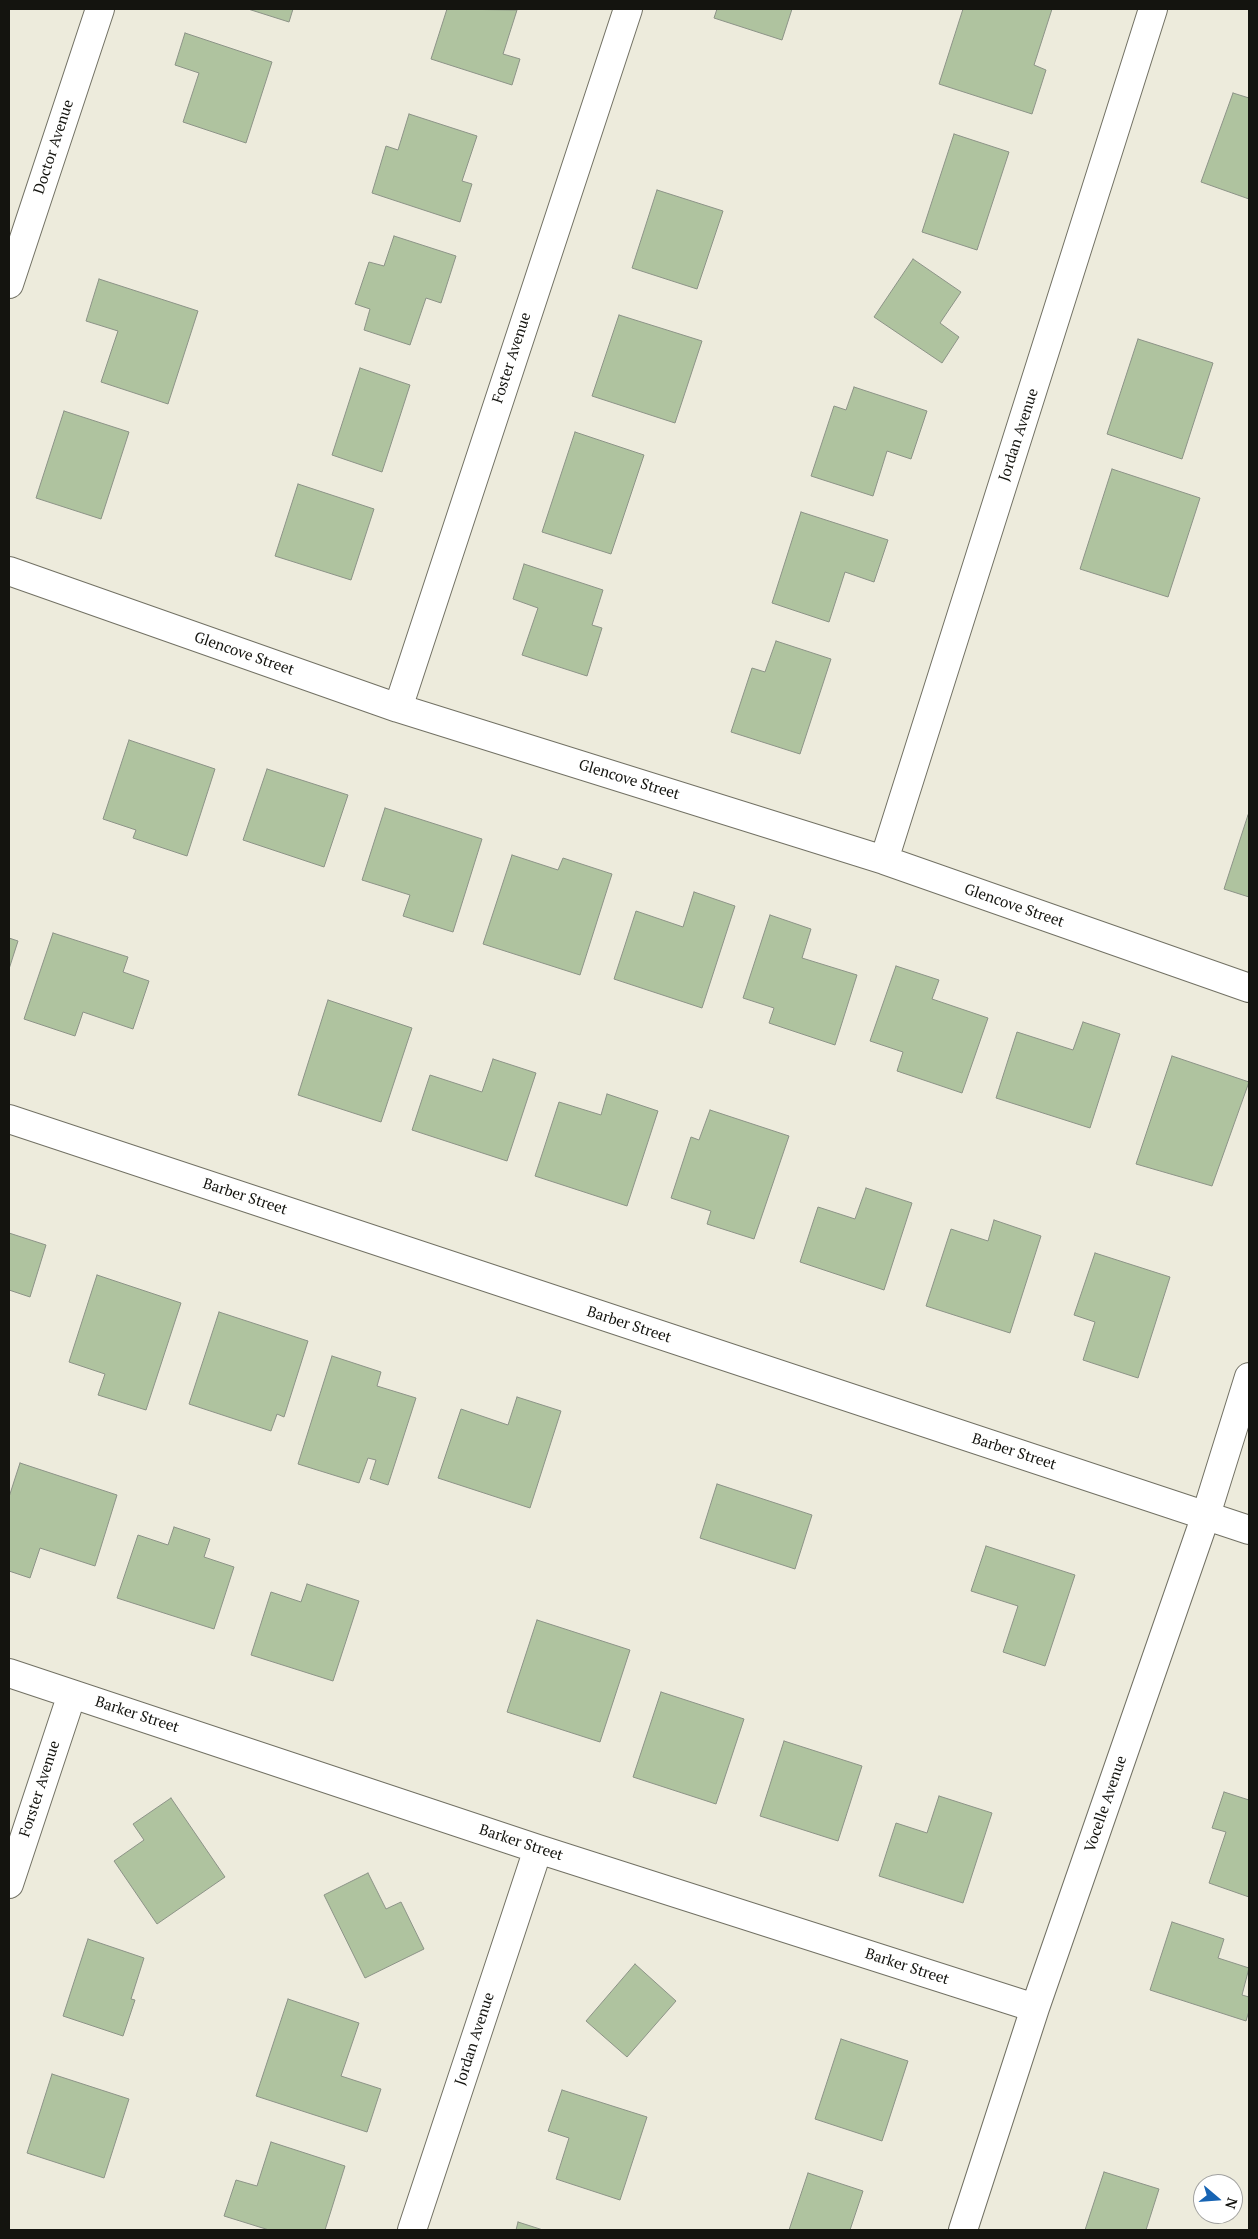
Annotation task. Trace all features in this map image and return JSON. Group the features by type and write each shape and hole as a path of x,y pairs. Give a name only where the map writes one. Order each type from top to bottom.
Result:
{"street":[{"name":"Doctor Avenue","path":"9,284 100,9"},
{"name":"Foster Avenue","path":"398,708 628,9"},
{"name":"Jordan Avenue","path":"884,860 1153,9"},
{"name":"Glencove Street","path":"9,571 398,708 884,860 1249,988"},
{"name":"Barber Street","path":"9,1119 1249,1530"},
{"name":"Vocelle Avenue","path":"963,2230 1035,2008 1206,1515 1249,1377"},
{"name":"Barker Street","path":"9,1673 538,1848 1035,2008"},
{"name":"Forster Avenue","path":"9,1884 72,1694"},
{"name":"Jordan Avenue","path":"412,2230 538,1848"}],"building":[{"path":"248,9 293,9 289,22"},
{"path":"447,9 517,10 503,54 520,59 512,85 431,59"},
{"path":"717,9 792,9 782,40 714,18"},
{"path":"963,9 1052,9 1034,65 1046,70 1032,114 939,84"},
{"path":"185,33 272,62 246,143 183,122 199,73 175,65"},
{"path":"1233,93 1249,98 1249,199 1201,182"},
{"path":"409,114 477,136 462,181 472,184 460,222 372,193 386,146 398,150"},
{"path":"954,134 1009,152 977,250 922,232"},
{"path":"657,190 723,211 697,289 632,268"},
{"path":"394,236 456,256 441,303 426,298 410,345 364,330 370,309 355,304 369,262 384,266"},
{"path":"913,259 961,292 940,323 959,337 942,363 874,317"},
{"path":"99,279 198,311 168,404 101,382 118,331 86,321"},
{"path":"619,315 702,341 675,423 592,396"},
{"path":"1138,339 1213,363 1182,459 1107,434"},
{"path":"360,368 410,385 382,472 332,455"},
{"path":"854,387 927,411 911,459 887,451 873,496 811,476 834,406 846,410"},
{"path":"64,411 129,432 101,519 36,498"},
{"path":"575,432 644,455 611,554 542,532"},
{"path":"1112,469 1200,498 1168,597 1080,569"},
{"path":"298,484 374,509 351,580 275,556"},
{"path":"801,512 888,540 874,582 845,572 829,622 772,603"},
{"path":"524,564 603,590 592,625 602,628 587,676 522,655 538,608 513,599"},
{"path":"776,641 831,659 800,754 731,732 752,668 765,672"},
{"path":"129,740 215,769 187,856 133,838 136,830 103,819"},
{"path":"267,769 348,795 324,867 243,840"},
{"path":"385,808 482,839 453,932 403,916 410,895 362,880"},
{"path":"1249,815 1249,897 1224,889"},
{"path":"512,855 558,870 563,858 612,874 580,975 483,944"},
{"path":"694,892 735,906 702,1008 614,979 636,911 683,927"},
{"path":"770,915 811,929 802,958 857,975 835,1045 769,1023 774,1008 743,998"},
{"path":"53,933 128,957 123,972 149,981 133,1029 83,1012 75,1036 24,1019"},
{"path":"9,938 18,941 9,969"},
{"path":"896,966 939,980 932,999 988,1018 962,1093 897,1071 903,1052 870,1041"},
{"path":"328,1000 412,1028 381,1122 298,1095"},
{"path":"1083,1022 1120,1034 1090,1128 996,1098 1017,1032 1073,1050"},
{"path":"1172,1056 1249,1082 1212,1186 1136,1164"},
{"path":"493,1059 536,1073 507,1161 412,1130 430,1075 482,1092"},
{"path":"607,1094 658,1111 627,1206 535,1176 559,1102 601,1115"},
{"path":"710,1110 789,1136 754,1239 707,1224 711,1211 671,1198 691,1137 699,1140"},
{"path":"866,1188 912,1203 884,1290 800,1262 818,1207 855,1219"},
{"path":"994,1220 1041,1236 1010,1333 926,1306 951,1229 988,1241"},
{"path":"9,1233 46,1245 30,1297 9,1290"},
{"path":"1095,1253 1170,1277 1138,1378 1083,1360 1095,1322 1074,1315"},
{"path":"97,1275 181,1303 146,1410 98,1395 105,1374 69,1362"},
{"path":"219,1312 308,1341 284,1417 277,1414 271,1431 189,1404"},
{"path":"332,1356 381,1372 377,1386 416,1398 388,1485 370,1479 376,1460 368,1458 359,1483 298,1464"},
{"path":"517,1397 561,1411 530,1508 438,1478 461,1409 508,1425"},
{"path":"20,1463 117,1495 95,1566 40,1548 30,1578 9,1571 9,1497"},
{"path":"717,1484 812,1515 795,1569 700,1538"},
{"path":"174,1527 210,1539 204,1557 234,1567 214,1629 117,1598 138,1535 168,1545"},
{"path":"986,1546 1075,1575 1045,1666 1003,1652 1018,1606 971,1591"},
{"path":"307,1584 359,1601 333,1681 251,1655 271,1592 301,1602"},
{"path":"537,1620 630,1650 600,1742 507,1712"},
{"path":"661,1692 744,1719 716,1804 633,1777"},
{"path":"784,1741 862,1766 838,1841 760,1816"},
{"path":"1224,1792 1249,1800 1249,1897 1209,1883 1226,1832 1212,1828"},
{"path":"939,1796 992,1813 963,1903 879,1876 896,1823 927,1833"},
{"path":"171,1798 225,1877 157,1924 114,1861 144,1840 133,1824"},
{"path":"368,1873 386,1909 401,1902 424,1949 365,1978 324,1895"},
{"path":"1172,1922 1224,1939 1218,1958 1249,1968 1242,1995 1249,1997 1249,2011 1246,2021 1150,1990"},
{"path":"88,1939 144,1958 131,1999 135,2000 123,2036 63,2016"},
{"path":"635,1964 676,2001 627,2057 586,2021"},
{"path":"288,1999 359,2023 341,2076 381,2089 367,2132 256,2096"},
{"path":"841,2039 908,2061 882,2141 815,2119"},
{"path":"52,2074 129,2099 104,2178 27,2153"},
{"path":"562,2090 647,2117 620,2200 556,2179 569,2138 548,2131"},
{"path":"271,2142 345,2166 325,2230 269,2230 224,2216 236,2180 257,2186"},
{"path":"1104,2172 1159,2189 1146,2230 1085,2230"},
{"path":"808,2173 863,2191 850,2230 789,2230"},
{"path":"518,2222 543,2230 516,2230"}]}
